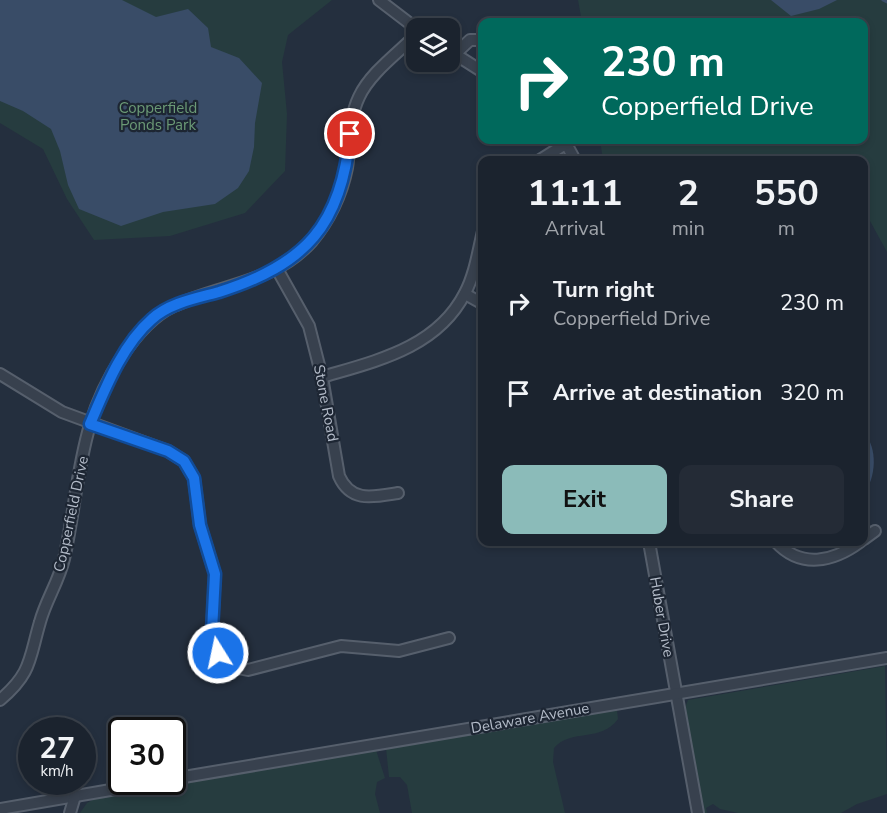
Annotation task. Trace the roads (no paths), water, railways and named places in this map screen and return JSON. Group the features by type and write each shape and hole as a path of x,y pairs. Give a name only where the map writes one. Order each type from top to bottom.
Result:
{"street":[{"path":"379,0 406,21"},
{"path":"460,47 470,40 478,40"},
{"name":"Copperfield Drive","path":"0,700 18,685 30,663 40,621 63,561 90,424 107,384 138,334 153,318 175,305 250,282 277,269 311,241 335,205 347,169 351,117 360,94 406,45"},
{"path":"460,56 478,68"},
{"path":"545,156 561,144"},
{"path":"322,377 395,355 418,343 444,322 465,294 478,248"},
{"name":"Stone Road","path":"277,269 309,326 322,377 339,476 352,494 364,498 398,493"},
{"path":"465,294 478,301"},
{"path":"0,374 62,412 168,451 184,461 194,478 200,525 215,574 212,631 218,653 228,666 248,670 341,646 399,651 449,638"},
{"path":"868,536 875,531"},
{"name":"Huber Drive","path":"650,546 698,813"},
{"path":"782,546 801,559 825,561 854,546"},
{"name":"Delaware Avenue","path":"186,777 887,657"},
{"path":"0,808 108,790"},
{"path":"70,813 75,796"}],"water":[{"name":"Copperfield Ponds Park","path":"0,0 122,0 156,17 188,9 208,28 211,47 239,58 262,83 249,171 238,188 215,204 163,212 121,226 79,209 68,185 60,151 51,129 23,111 0,101"},
{"path":"771,0 837,0 819,9 791,16"},
{"path":"868,438 874,463 868,487"}],"waterway":[{"path":"883,0 887,2"}]}
